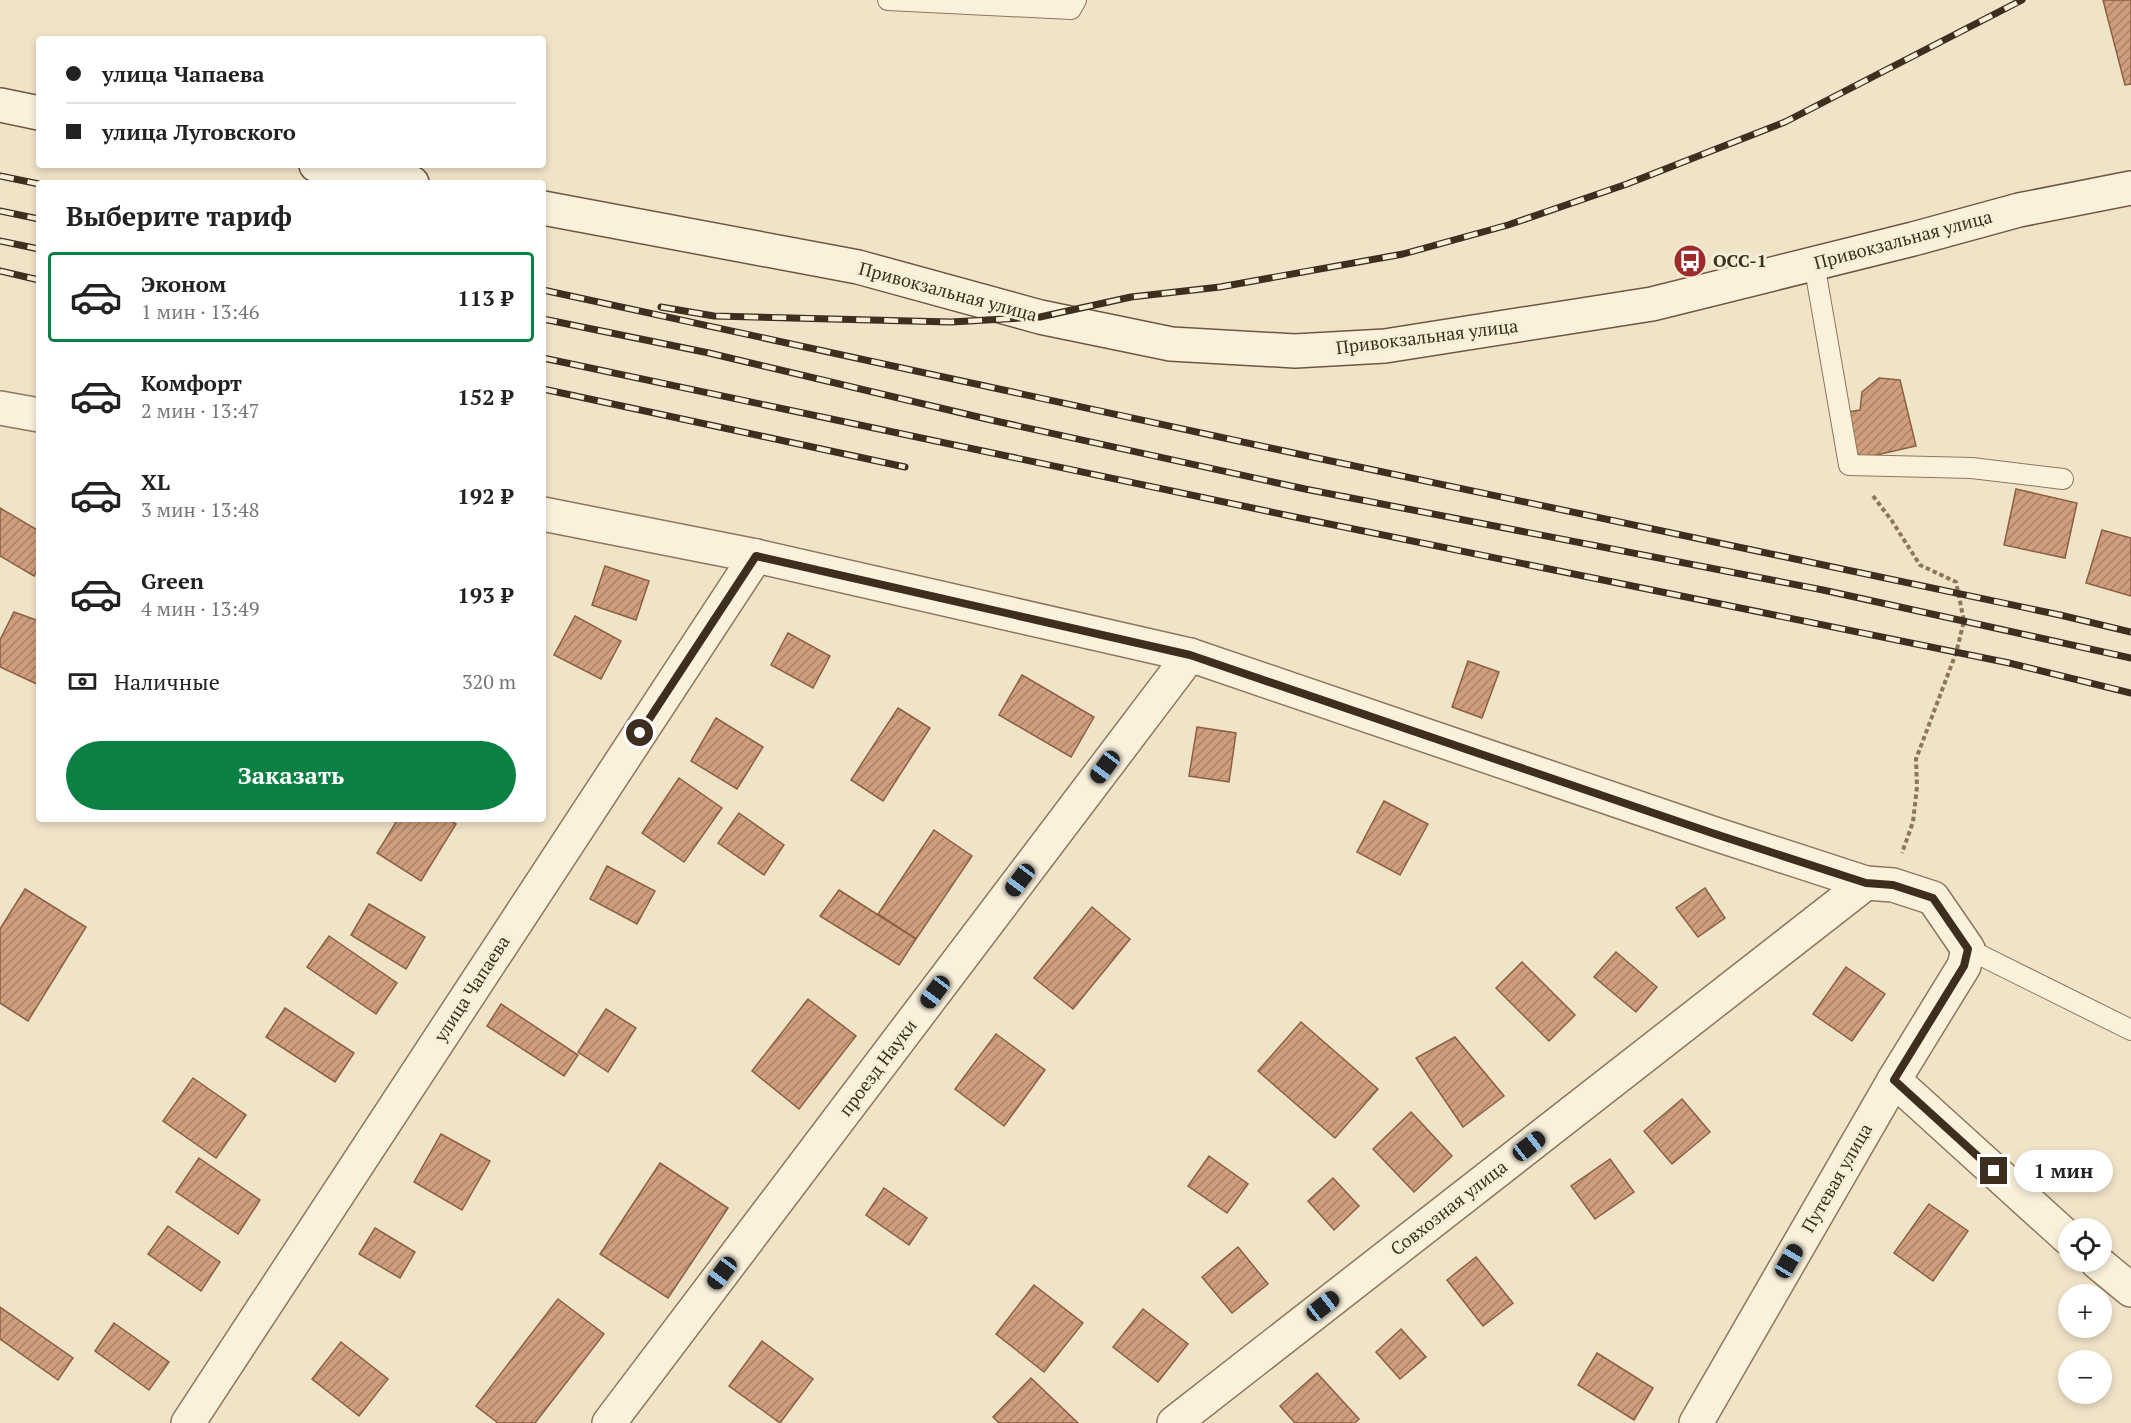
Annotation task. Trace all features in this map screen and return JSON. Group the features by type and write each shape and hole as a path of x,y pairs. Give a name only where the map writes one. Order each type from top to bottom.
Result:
{"street":[{"path":"0,105 36,112"},
{"path":"332,168 396,180"},
{"name":"Привокзальная улица","path":"546,209 858,267 1041,317 1171,344 1295,351 1385,346 1640,306 1913,239 2019,210 2131,188"},
{"path":"0,408 36,415"},
{"path":"546,515 756,556 1190,655 1715,834 1933,898 1966,958"},
{"name":"улица Чапаева","path":"188,1423 756,556"},
{"name":"проезд Науки","path":"609,1423 1190,655"},
{"name":"Совхозная улица","path":"1174,1423 1880,884"},
{"name":"Путевая улица","path":"1696,1423 1966,958"},
{"path":"1894,1080 2058,1229"},
{"path":"2109,1272 2131,1290"}],"lane":[{"path":"888,0 1071,9 1076,0"},
{"path":"1814,264 1849,465 1972,468 2063,479"},
{"path":"1966,958 2131,1030"}],"path":[{"path":"1849,465 1892,521 1920,565 1956,582 1964,621 1952,665 1916,759 1917,787 1913,822 1906,845 1880,884"}],"building":[{"path":"2103,0 2131,0 2131,84 2125,85"},
{"path":"1879,378 1900,380 1916,446 1854,460 1841,413 1860,410 1862,392"},
{"path":"2016,489 2077,503 2065,558 2004,545"},
{"path":"0,508 36,529 36,572 34,576 0,556"},
{"path":"2102,530 2131,538 2131,596 2086,583"},
{"path":"605,566 649,581 636,620 592,605"},
{"path":"14,612 36,620 36,684 0,667 0,640"},
{"path":"575,616 621,641 601,679 554,655"},
{"path":"788,633 830,656 813,688 771,665"},
{"path":"1468,661 1499,672 1482,718 1452,707"},
{"path":"1022,675 1094,717 1071,757 999,715"},
{"path":"898,708 930,728 883,801 851,780"},
{"path":"716,718 763,747 737,789 691,761"},
{"path":"1197,727 1236,733 1229,782 1189,776"},
{"path":"679,778 722,808 684,862 642,833"},
{"path":"1384,801 1428,824 1400,875 1357,852"},
{"path":"739,813 784,845 764,875 718,843"},
{"path":"396,822 453,822 456,824 421,881 377,853"},
{"path":"934,830 972,856 916,939 878,914"},
{"path":"607,866 655,891 637,924 590,899"},
{"path":"1705,888 1725,918 1698,937 1676,908"},
{"path":"25,889 86,927 28,1021 0,1003 0,929"},
{"path":"839,890 916,939 899,965 820,916"},
{"path":"369,904 425,937 406,969 351,935"},
{"path":"1092,907 1130,939 1073,1009 1034,978"},
{"path":"329,936 397,983 376,1014 307,967"},
{"path":"1616,952 1657,987 1636,1012 1594,977"},
{"path":"1522,962 1575,1015 1549,1041 1496,988"},
{"path":"1846,967 1885,994 1852,1041 1813,1014"},
{"path":"808,999 856,1036 799,1109 752,1071"},
{"path":"501,1004 578,1055 564,1076 487,1026"},
{"path":"285,1008 354,1053 335,1082 266,1037"},
{"path":"606,1009 636,1028 608,1072 578,1052"},
{"path":"1301,1022 1378,1089 1335,1138 1258,1071"},
{"path":"996,1034 1045,1070 1004,1126 955,1089"},
{"path":"1455,1037 1504,1096 1463,1127 1416,1058"},
{"path":"193,1078 246,1115 216,1158 163,1121"},
{"path":"1682,1099 1710,1132 1672,1164 1644,1131"},
{"path":"1411,1112 1452,1156 1414,1192 1373,1149"},
{"path":"441,1134 490,1161 462,1210 414,1182"},
{"path":"1209,1156 1248,1184 1227,1213 1188,1186"},
{"path":"199,1158 260,1200 238,1234 176,1192"},
{"path":"1610,1159 1634,1192 1595,1219 1571,1186"},
{"path":"660,1163 728,1208 668,1298 600,1254"},
{"path":"1333,1178 1359,1206 1334,1230 1308,1201"},
{"path":"884,1188 927,1218 909,1245 866,1215"},
{"path":"1929,1204 1968,1231 1933,1281 1894,1253"},
{"path":"168,1226 220,1262 201,1291 148,1254"},
{"path":"375,1228 415,1252 400,1278 359,1254"},
{"path":"1238,1247 1268,1284 1232,1313 1202,1277"},
{"path":"1476,1257 1513,1303 1483,1326 1447,1280"},
{"path":"1034,1285 1083,1323 1044,1372 996,1334"},
{"path":"558,1299 604,1334 535,1423 498,1423 476,1406"},
{"path":"0,1307 73,1358 58,1380 0,1339"},
{"path":"1143,1309 1188,1344 1158,1382 1113,1347"},
{"path":"114,1323 169,1362 149,1390 95,1351"},
{"path":"1401,1329 1426,1357 1400,1379 1376,1352"},
{"path":"762,1341 813,1379 780,1423 729,1386"},
{"path":"341,1342 388,1379 359,1416 312,1379"},
{"path":"1597,1353 1653,1388 1634,1420 1578,1385"},
{"path":"1317,1373 1359,1419 1355,1423 1295,1423 1280,1406"},
{"path":"1031,1378 1078,1423 999,1423 993,1417"}],"railway":[{"path":"661,307 714,316 951,322 1040,317 1131,297 1220,287 1403,254 1508,225 1627,184 1785,122 2022,0"},
{"path":"0,176 36,183"},
{"path":"0,211 36,218"},
{"path":"0,241 36,248"},
{"path":"0,271 36,279"},
{"path":"546,291 2131,632"},
{"path":"546,320 709,353 991,420 1305,489 1823,590 2131,658"},
{"path":"546,359 1295,517 2009,663 2131,693"},
{"path":"546,390 905,467"}],"place":[{"name":"ОСС-1","path":"1690,261"}],"route":[{"path":"640,733 756,556 1190,655 1715,834 1866,883 1893,885 1933,898 1968,949 1964,966 1894,1080 1994,1171"}]}
